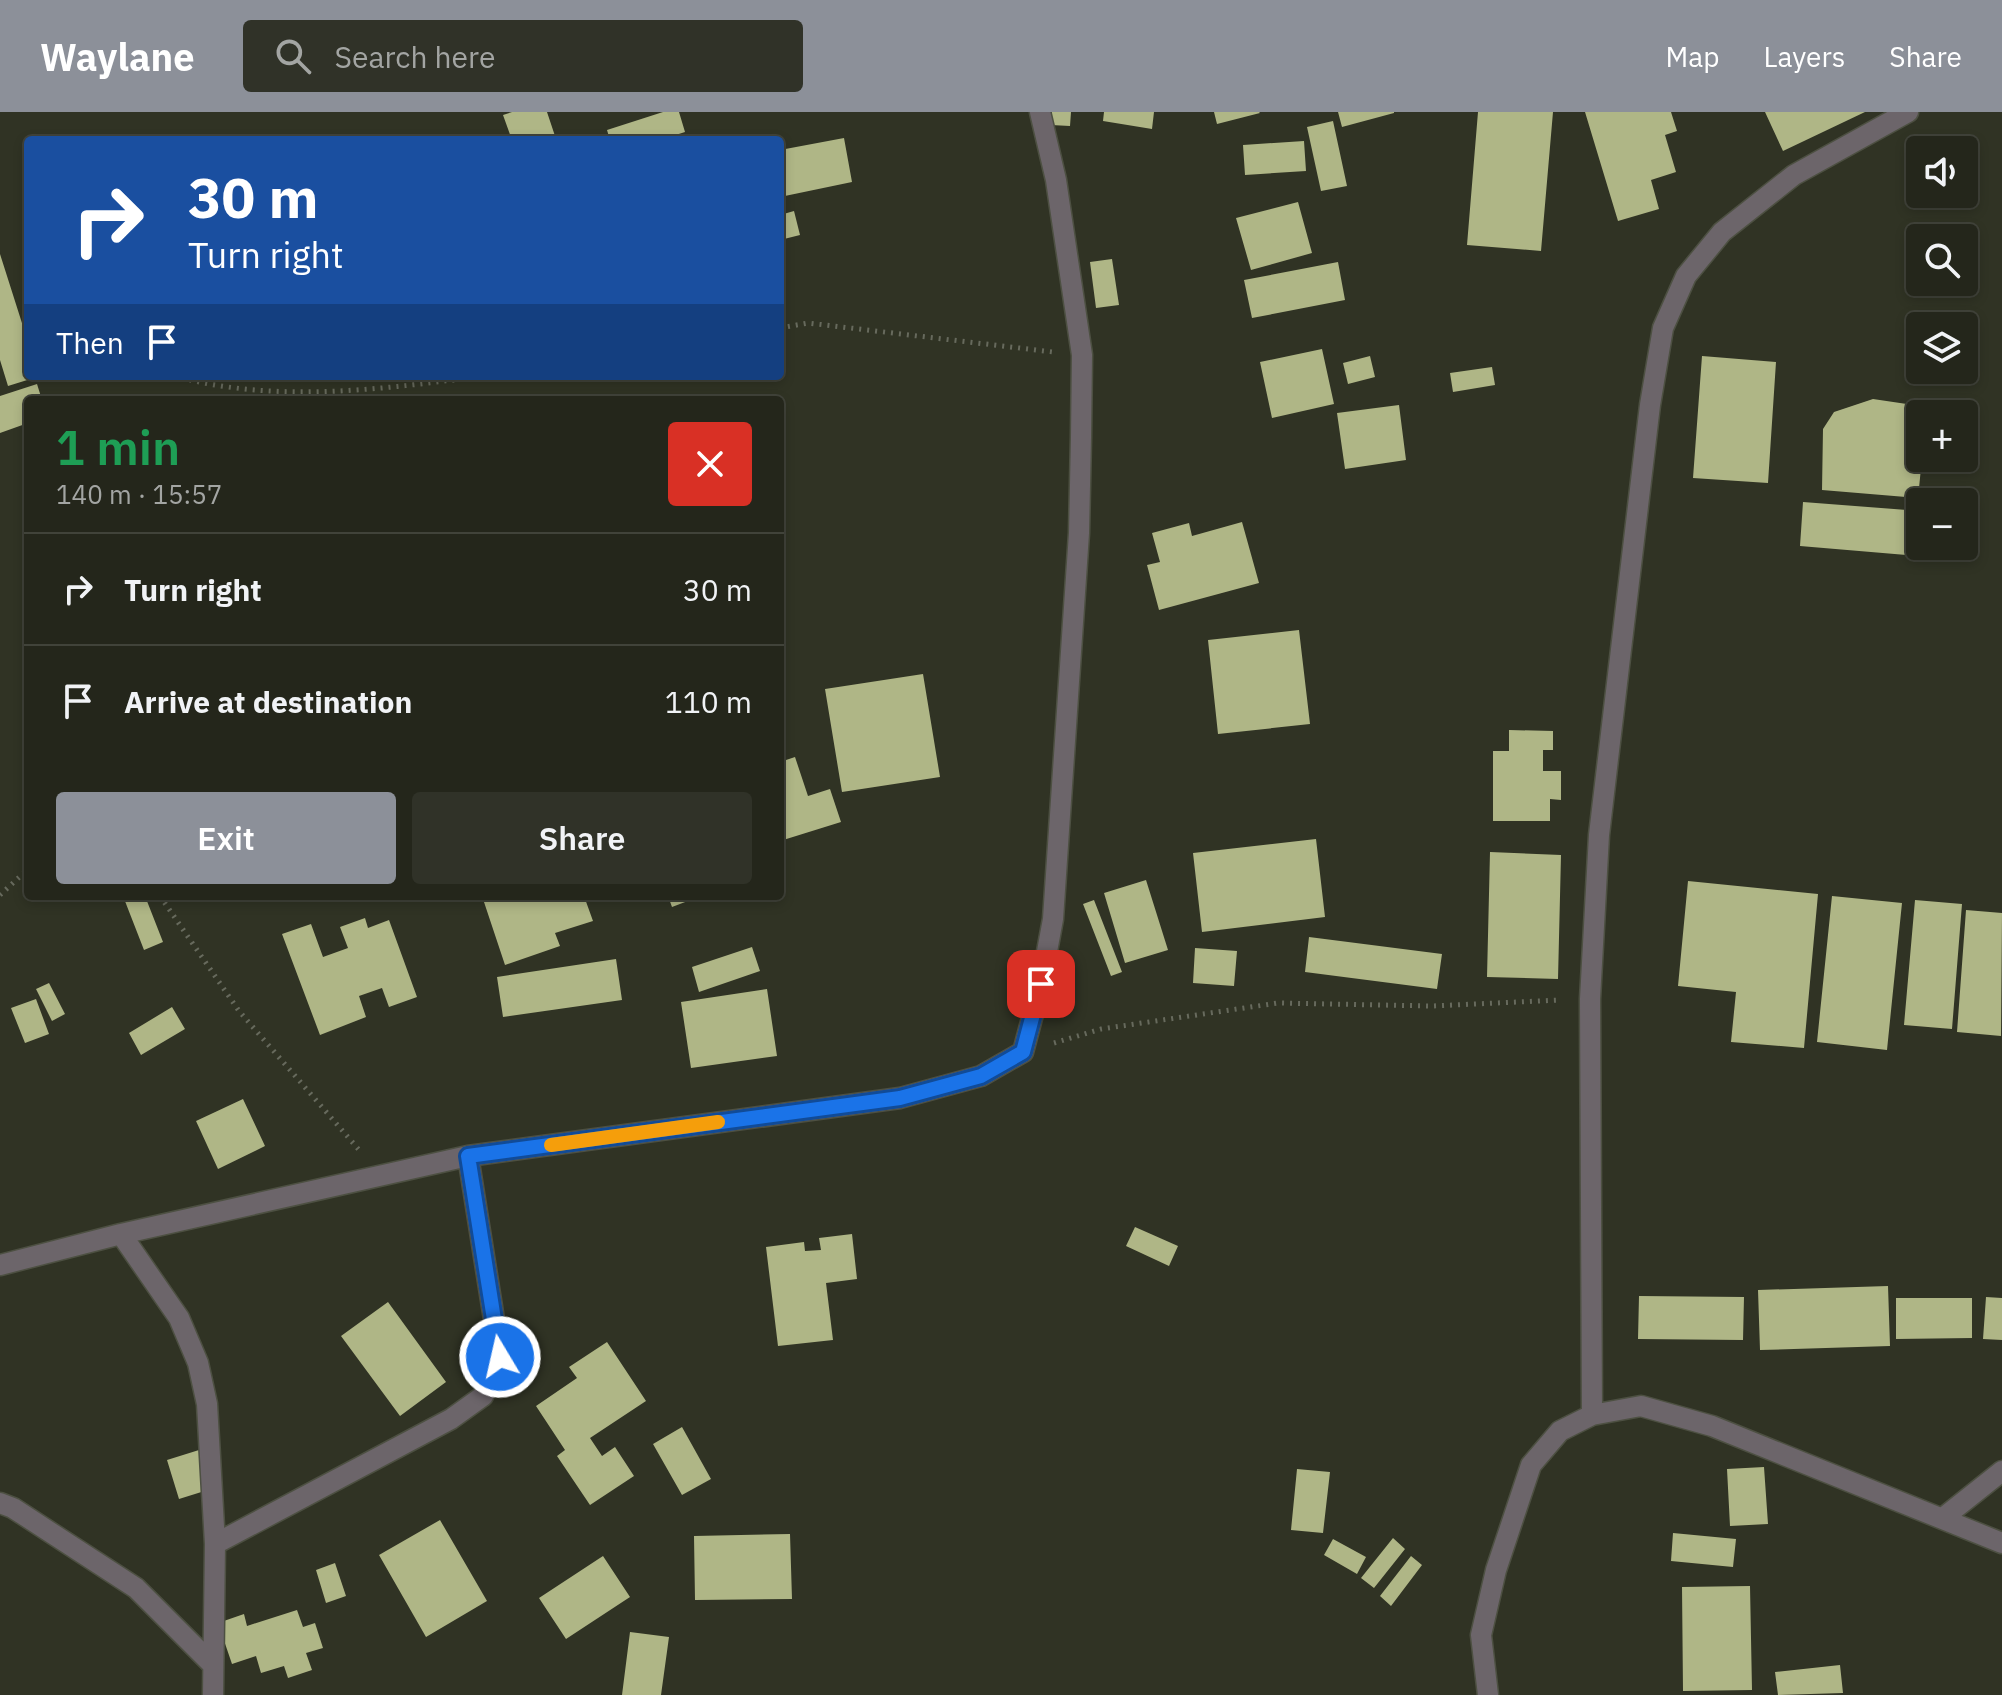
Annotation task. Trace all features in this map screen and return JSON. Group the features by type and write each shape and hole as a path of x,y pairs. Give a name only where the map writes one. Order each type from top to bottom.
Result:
{"street":[{"path":"0,1265 121,1234 468,1156 900,1098 981,1076 1023,1052 1041,984 1053,919 1079,533 1082,355 1056,180 1040,112"},
{"path":"1592,1415 1590,999 1599,835 1648,420 1663,328 1686,276 1722,232 1794,175 1908,112"},
{"path":"215,1544 451,1419 483,1396 500,1357 468,1156"},
{"path":"121,1234 179,1318 198,1363 207,1404 215,1544 211,1663 213,1695"},
{"path":"1488,1695 1481,1635 1496,1570 1531,1465 1560,1431 1592,1415 1641,1406 1712,1426 2002,1543"},
{"path":"1943,1518 2002,1471"},
{"path":"0,1503 13,1508 136,1588 211,1663"}],"path":[{"path":"784,327 808,323 1082,355"},
{"path":"188,380 206,385 297,393 399,387 454,380"},
{"path":"0,895 24,873"},
{"path":"163,900 239,1011 381,1176"},
{"path":"1023,1052 1101,1029 1278,1003 1432,1006 1590,999"}],"building":[{"path":"547,112 555,136 511,136 503,115"},
{"path":"663,112 679,112 685,132 672,136 609,136 607,130"},
{"path":"1052,112 1071,112 1070,126 1051,125"},
{"path":"1104,112 1154,112 1152,129 1103,121"},
{"path":"1214,112 1259,112 1260,113 1217,124"},
{"path":"1338,112 1394,112 1394,113 1342,127"},
{"path":"1478,112 1553,112 1541,251 1467,245"},
{"path":"1585,112 1671,112 1677,131 1665,135 1676,172 1651,180 1659,209 1618,221"},
{"path":"1765,112 1865,112 1783,151"},
{"path":"1333,121 1347,186 1321,191 1307,127"},
{"path":"844,138 852,182 784,196 784,149"},
{"path":"1304,141 1306,171 1245,175 1243,145"},
{"path":"1298,202 1312,253 1251,270 1236,218"},
{"path":"794,211 800,235 784,239 784,214"},
{"path":"0,254 24,329 24,380 27,380 8,386 0,360"},
{"path":"1112,259 1119,305 1096,308 1090,262"},
{"path":"1338,262 1345,300 1252,318 1244,280"},
{"path":"1322,349 1334,404 1272,418 1260,362"},
{"path":"1370,356 1375,377 1348,384 1343,363"},
{"path":"1702,356 1776,362 1768,483 1693,478"},
{"path":"1492,367 1495,385 1453,392 1450,373"},
{"path":"37,384 41,396 24,396 24,424 0,433 0,396"},
{"path":"1873,399 1906,404 1906,472 1921,472 1919,488 1906,488 1906,497 1822,490 1823,429 1834,412"},
{"path":"1399,405 1406,460 1345,469 1337,413"},
{"path":"1803,502 1906,510 1906,555 1800,546"},
{"path":"1242,522 1259,583 1159,610 1147,565 1160,562 1152,533 1189,523 1192,536"},
{"path":"1299,630 1310,724 1218,734 1208,640"},
{"path":"923,674 940,777 842,792 825,689"},
{"path":"1509,730 1553,731 1553,750 1543,750 1543,771 1561,771 1561,800 1550,799 1550,821 1493,821 1493,751 1509,751"},
{"path":"795,757 808,796 830,789 841,822 784,840 784,761"},
{"path":"1316,839 1325,917 1202,932 1193,853"},
{"path":"1490,852 1561,855 1558,979 1487,977"},
{"path":"1146,880 1168,950 1125,963 1104,893"},
{"path":"1688,881 1818,894 1804,1048 1731,1042 1736,992 1678,986"},
{"path":"1832,896 1902,903 1887,1050 1817,1042"},
{"path":"125,900 147,900 163,942 144,950"},
{"path":"483,900 585,900 593,921 555,933 560,946 505,965"},
{"path":"669,900 690,900 672,907"},
{"path":"1094,900 1122,972 1111,976 1083,904"},
{"path":"1915,900 1962,904 1952,1029 1904,1025"},
{"path":"1966,910 2002,913 2001,1036 1957,1032"},
{"path":"365,918 368,928 389,920 417,997 389,1007 382,988 359,996 366,1017 320,1035 282,934 311,924 323,957 348,948 340,927"},
{"path":"1309,937 1442,954 1437,989 1305,972"},
{"path":"752,947 760,971 699,992 692,967"},
{"path":"1195,948 1237,951 1234,986 1193,983"},
{"path":"616,959 622,1000 503,1017 497,977"},
{"path":"49,983 65,1014 52,1021 36,989"},
{"path":"767,989 777,1056 691,1068 681,1002"},
{"path":"36,999 49,1034 25,1043 11,1008"},
{"path":"172,1007 185,1029 141,1055 129,1033"},
{"path":"243,1099 265,1146 218,1169 196,1121"},
{"path":"1135,1227 1178,1246 1169,1266 1126,1246"},
{"path":"852,1234 857,1279 826,1283 833,1340 778,1346 766,1247 804,1242 805,1251 821,1250 819,1238"},
{"path":"1888,1286 1890,1346 1760,1350 1758,1290"},
{"path":"1639,1296 1744,1297 1743,1340 1638,1339"},
{"path":"1986,1297 2002,1298 2002,1340 1983,1339"},
{"path":"1896,1298 1972,1298 1972,1338 1896,1339"},
{"path":"388,1302 446,1382 400,1416 341,1336"},
{"path":"607,1342 646,1401 590,1438 602,1456 615,1447 634,1476 590,1505 557,1456 565,1450 536,1406 577,1378 569,1367"},
{"path":"682,1427 711,1479 682,1495 653,1444"},
{"path":"199,1450 211,1489 179,1499 167,1460"},
{"path":"1764,1467 1768,1524 1730,1526 1727,1469"},
{"path":"1297,1469 1330,1472 1323,1533 1291,1530"},
{"path":"440,1520 487,1601 426,1637 379,1555"},
{"path":"1673,1533 1736,1539 1733,1567 1671,1561"},
{"path":"790,1534 792,1599 695,1600 694,1536"},
{"path":"1393,1538 1405,1549 1374,1588 1361,1578"},
{"path":"1333,1539 1366,1557 1357,1574 1324,1555"},
{"path":"603,1556 630,1597 566,1639 539,1598"},
{"path":"1411,1556 1422,1565 1391,1606 1380,1596"},
{"path":"335,1563 346,1596 326,1603 316,1570"},
{"path":"1750,1586 1752,1690 1683,1691 1682,1587"},
{"path":"297,1610 303,1627 315,1623 323,1648 306,1653 312,1670 288,1678 284,1666 261,1673 256,1656 232,1664 218,1623 244,1614 247,1626"},
{"path":"630,1632 669,1637 661,1695 622,1695"},
{"path":"1840,1665 1843,1693 1778,1695 1775,1672"}],"slow traffic":[{"path":"551,1145 718,1122"}],"route":[{"path":"500,1357 468,1156 900,1098 981,1076 1023,1052 1041,984"}]}
